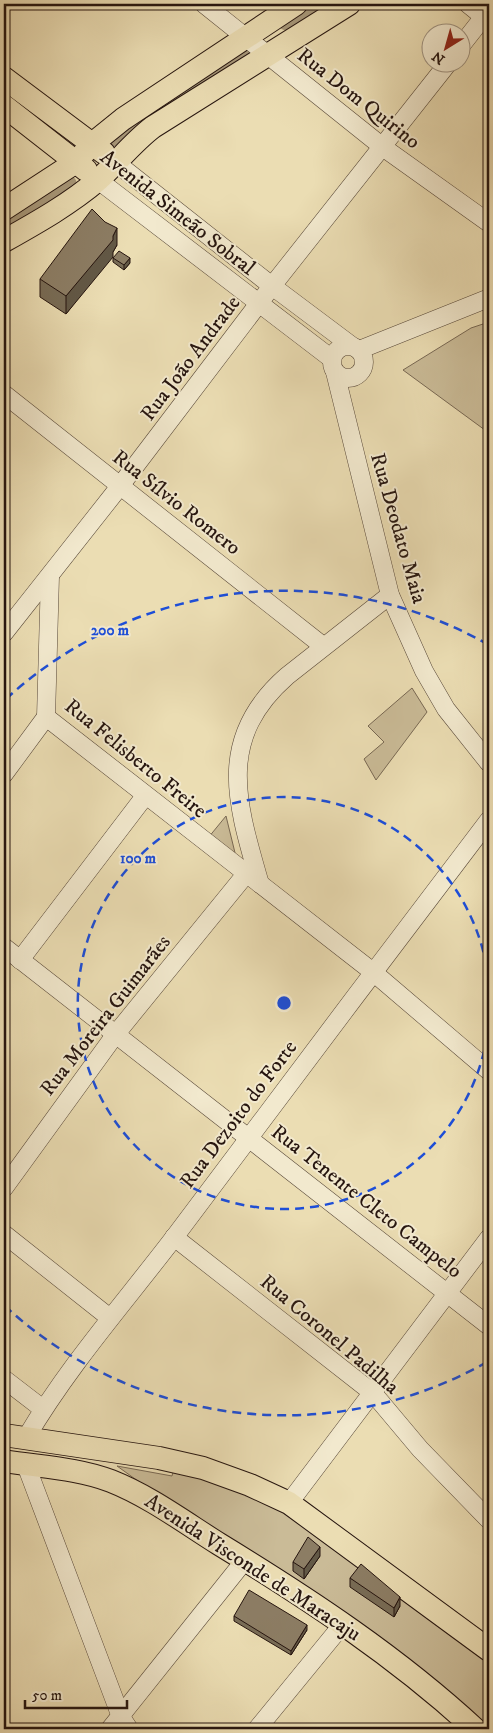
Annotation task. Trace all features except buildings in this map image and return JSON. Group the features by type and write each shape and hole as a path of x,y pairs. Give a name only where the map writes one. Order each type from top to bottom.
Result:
{"main road":[{"path":"4,209 76,162 92,144 123,119 296,4"},
{"path":"4,241 54,211 98,180 154,127 266,54 349,4"},
{"name":"Avenida Simeão Sobral","path":"4,78 115,162"},
{"name":"Avenida Simeão Sobral","path":"4,106 98,180"},
{"name":"Avenida Visconde de Maracaju","path":"4,1435 159,1458 203,1468 289,1503 489,1650"},
{"name":"Avenida Visconde de Maracaju","path":"4,1461 72,1470 111,1481 136,1492 245,1560 405,1667 475,1729"}],"street":[{"name":"Rua Dom Quirino","path":"204,4 384,148 489,223"},
{"path":"468,4 488,16 470,36"},
{"name":"Rua João Andrade","path":"4,633 120,486 272,286 384,148 441,72"},
{"name":"Avenida Simeão Sobral","path":"115,162 272,286 355,348"},
{"name":"Avenida Simeão Sobral","path":"98,180 260,304 333,366"},
{"path":"355,348 364,361 359,374 346,379 333,366 337,350 346,346 355,348 489,298"},
{"name":"Rua Deodato Maia","path":"333,366 390,595 424,671 446,709 489,764"},
{"name":"Rua Sílvio Romero","path":"4,394 323,646"},
{"name":"Rua Felisberto Freire","path":"50,576 46,717 372,972 489,1071"},
{"path":"253,879 236,782 246,731 256,710 272,689 323,646 390,595"},
{"path":"4,774 46,717"},
{"path":"20,960 145,796"},
{"name":"Rua Dezoito do Forte","path":"26,1438 43,1409 110,1318 489,820"},
{"name":"Rua Moreira Guimarães","path":"4,1188 115,1035 253,879"},
{"name":"Rua Tenente Cleto Campelo","path":"4,947 489,1326"},
{"path":"4,1234 110,1318"},
{"name":"Rua Coronel Padilha","path":"174,1236 373,1393 420,1449 489,1520"},
{"path":"289,1503 489,1238"},
{"path":"4,1379 43,1409"},
{"path":"26,1465 120,1725"},
{"path":"120,1725 245,1560"},
{"path":"257,1729 343,1624"}],"shaded area":[{"path":"489,322 489,433 403,370 471,328"},
{"path":"412,688 427,712 376,780 364,759 384,742 368,726"},
{"path":"226,816 237,861 208,838"},
{"path":"117,1466 172,1476 174,1468 266,1498 489,1659 489,1729 484,1729"}],"waterway":[{"path":"286,23 316,4"},
{"path":"114,139 244,51"},
{"path":"4,222 69,183"}]}
